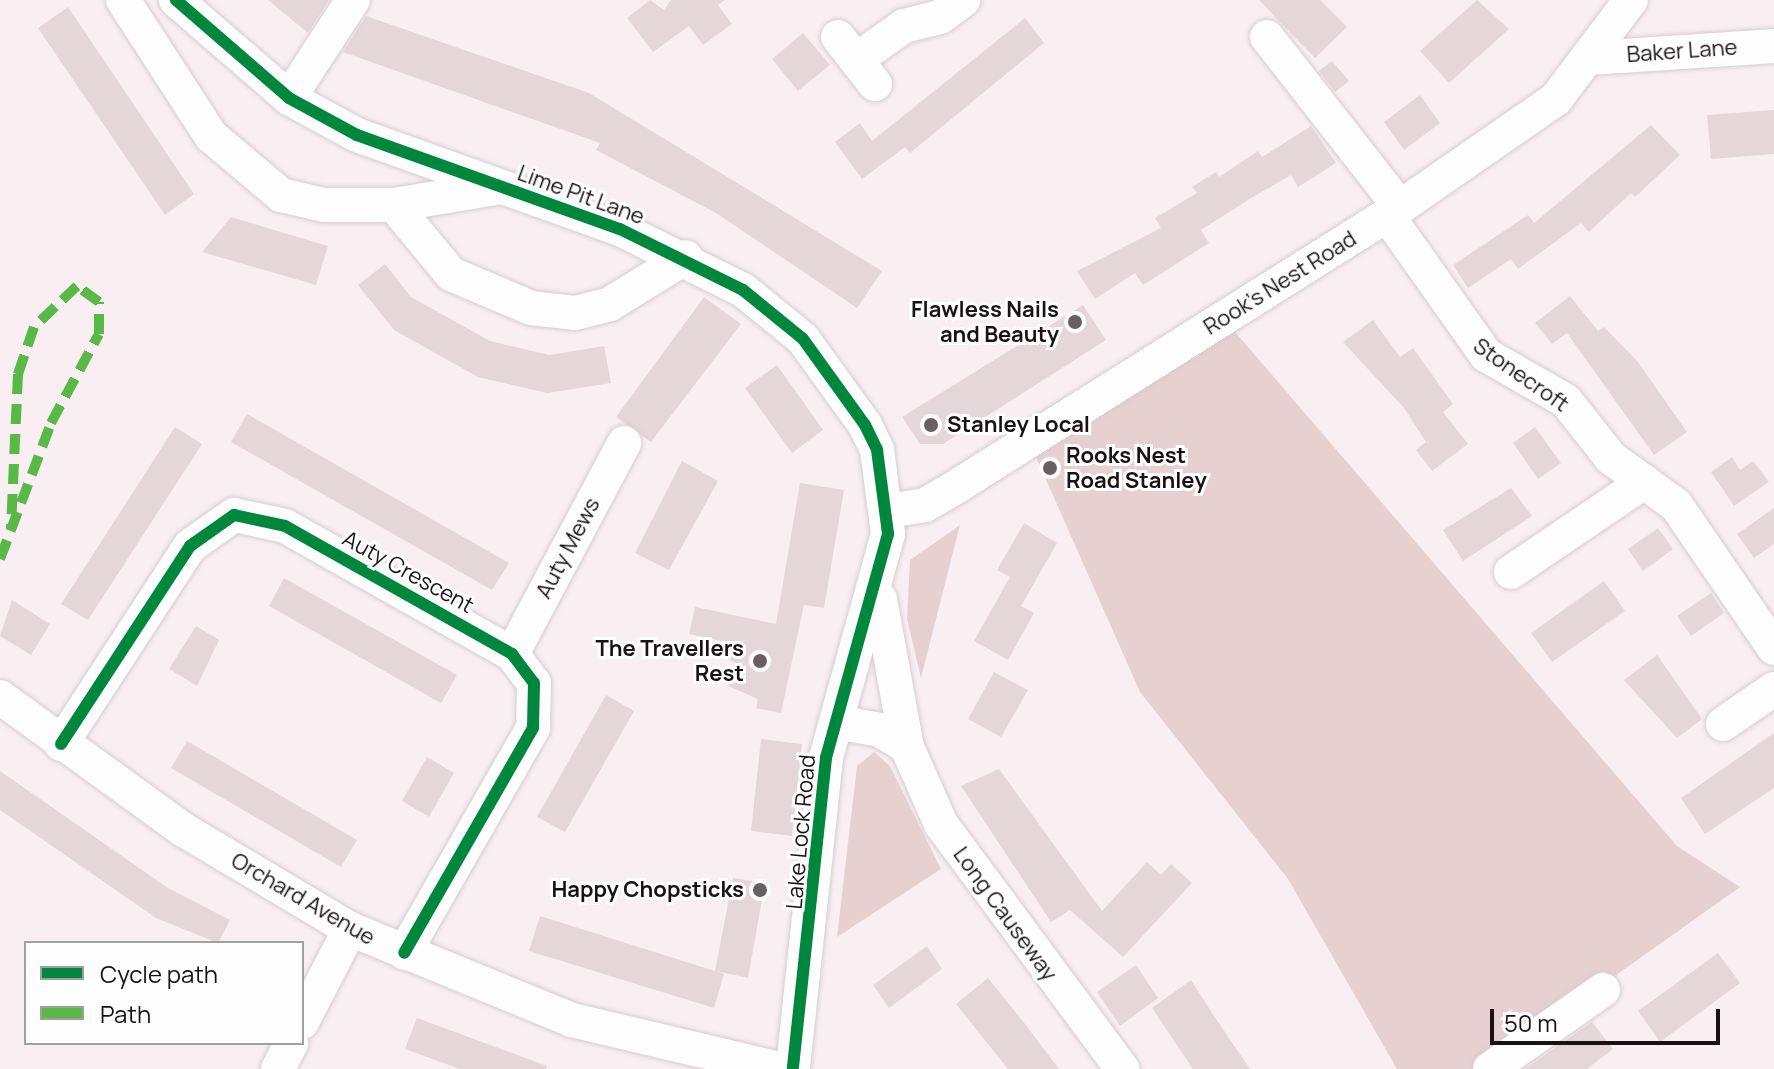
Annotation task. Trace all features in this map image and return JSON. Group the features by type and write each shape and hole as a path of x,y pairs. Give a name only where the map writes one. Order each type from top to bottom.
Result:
{"street":[{"name":"Lime Pit Lane","path":"123,0 211,136 246,172 281,195 324,205 394,205 500,187"},
{"name":"Lime Pit Lane","path":"177,0 289,98 357,135 686,257 743,290 803,339 834,378 877,450 888,511"},
{"path":"289,98 353,0"},
{"path":"856,60 904,26 940,17 963,0"},
{"name":"Rook's Nest Road","path":"888,511 925,505 959,485 1394,211 1556,99 1631,0"},
{"name":"Stonecroft","path":"1267,37 1394,211 1465,334 1486,355 1566,401 1611,458 1676,505 1774,648"},
{"name":"Baker Lane","path":"1590,58 1774,46"},
{"path":"394,205 451,274 531,308 575,313 610,304 686,257"},
{"name":"Auty Mews","path":"512,654 624,443"},
{"path":"1511,572 1644,482"},
{"name":"Lake Lock Road","path":"793,1069 836,722 878,587 888,511"},
{"name":"Auty Crescent","path":"61,744 190,546 234,515 285,526 512,654 534,683 533,728 404,953"},
{"name":"Long Causeway","path":"878,587 907,747 962,860 1122,1069"},
{"path":"1723,724 1774,689"},
{"name":"Orchard Avenue","path":"0,697 184,830 350,929 651,1057 779,1069"},
{"path":"836,722 880,730 907,747"},
{"path":"304,1018 350,929"},
{"path":"1490,1069 1603,990"},
{"path":"278,1069 290,1045"}],"shaded area":[{"path":"1224,319 1677,846 1740,887 1484,1069 1397,1069 1288,879 1140,692 1028,439"},
{"path":"960,525 921,678 907,619 910,560"},
{"path":"874,752 890,766 941,869 837,937 857,766"}],"building":[{"path":"268,0 329,0 308,33"},
{"path":"650,0 664,10 671,0 725,0 718,5 732,24 703,45 689,26 653,52 627,18"},
{"path":"1259,0 1320,0 1347,27 1315,58"},
{"path":"1477,0 1509,29 1449,83 1420,51"},
{"path":"68,7 194,194 165,215 38,28"},
{"path":"366,16 589,93 882,271 857,308 716,213 596,150 600,143 343,52"},
{"path":"1025,18 1044,43 910,153 905,147 862,179 835,142 860,123 872,141"},
{"path":"803,33 830,65 798,91 772,59"},
{"path":"1332,61 1349,81 1335,92 1319,71"},
{"path":"1420,95 1440,123 1404,150 1384,122"},
{"path":"1774,110 1774,154 1711,159 1707,115"},
{"path":"1651,125 1680,155 1635,197 1631,193 1589,232 1581,223 1518,269 1511,259 1468,288 1453,265 1528,215 1534,223"},
{"path":"1311,126 1336,163 1298,187 1291,175 1201,230 1209,243 1143,285 1135,273 1095,299 1077,271 1161,228 1155,218 1197,193 1192,187 1216,172 1219,177 1258,151 1262,157"},
{"path":"231,217 328,246 316,285 202,252"},
{"path":"385,264 411,297 490,341 549,355 604,346 611,383 547,393 478,377 394,330 358,285"},
{"path":"1570,296 1598,331 1604,327 1638,362 1687,432 1654,455 1567,333 1552,344 1535,323"},
{"path":"704,297 741,324 651,442 616,417"},
{"path":"1083,305 1106,340 943,444 920,444 902,417"},
{"path":"1373,320 1400,357 1413,348 1453,404 1443,412 1468,444 1432,471 1416,450 1426,442 1404,408 1343,342"},
{"path":"777,365 823,430 792,453 745,388"},
{"path":"247,414 509,563 492,590 231,442"},
{"path":"175,427 202,444 88,620 61,604"},
{"path":"1535,427 1561,463 1538,479 1513,443"},
{"path":"1732,457 1740,470 1753,461 1769,482 1734,506 1711,472"},
{"path":"682,461 718,481 669,570 635,553"},
{"path":"800,483 844,490 824,608 804,605 781,713 756,708 758,699 728,686 734,662 718,654 721,641 689,634 695,607 776,624"},
{"path":"1511,488 1532,516 1463,561 1443,530"},
{"path":"1774,508 1774,544 1754,558 1737,534"},
{"path":"1024,523 1057,543 1021,606 1034,613 1008,660 974,641 1010,577 997,570"},
{"path":"1658,528 1673,549 1643,571 1628,549"},
{"path":"284,578 457,675 441,703 269,606"},
{"path":"1604,581 1625,611 1552,662 1531,633"},
{"path":"1711,593 1724,613 1691,636 1677,616"},
{"path":"12,600 50,624 31,655 0,636"},
{"path":"196,626 219,640 197,686 169,669"},
{"path":"1657,655 1702,719 1677,738 1624,680"},
{"path":"994,672 1028,690 1001,737 968,719"},
{"path":"606,695 634,711 565,832 537,817"},
{"path":"1774,733 1774,788 1705,834 1681,798"},
{"path":"761,739 802,744 792,836 751,831"},
{"path":"187,741 357,840 341,867 171,768"},
{"path":"427,757 454,773 429,817 402,801"},
{"path":"999,769 1102,911 1147,862 1161,875 1171,864 1192,883 1123,957 1070,910 1051,922 961,786"},
{"path":"0,771 168,888 230,920 219,941 156,918 0,810"},
{"path":"733,878 765,883 748,978 716,971 724,974 714,1008 529,951 540,916 715,971"},
{"path":"927,946 942,969 889,1008 873,985"},
{"path":"1718,953 1740,983 1660,1042 1638,1011"},
{"path":"1136,965 1158,998 1120,1026 1097,992"},
{"path":"988,978 1059,1069 1008,1069 956,1004"},
{"path":"1191,980 1250,1069 1193,1069 1152,1008"},
{"path":"417,1018 547,1066 546,1069 460,1069 405,1049"},
{"path":"1592,1022 1613,1049 1587,1069 1525,1069"}],"marked path":[{"path":"0,559 51,423 99,334 99,302 77,286 34,327 18,374 11,529"}],"cycle path":[{"path":"176,0 289,98 357,135 620,229 743,290 803,339 865,425 877,450 888,534 826,758 793,1069"},
{"path":"61,744 190,546 234,515 285,526 512,654 534,683 533,728 404,953"}],"place":[{"name":"Flawless Nails and Beauty","path":"1075,322"},
{"name":"Stanley Local","path":"931,425"},
{"name":"Rooks Nest Road Stanley","path":"1050,468"},
{"name":"The Travellers Rest","path":"760,661"},
{"name":"Happy Chopsticks","path":"760,890"}]}
